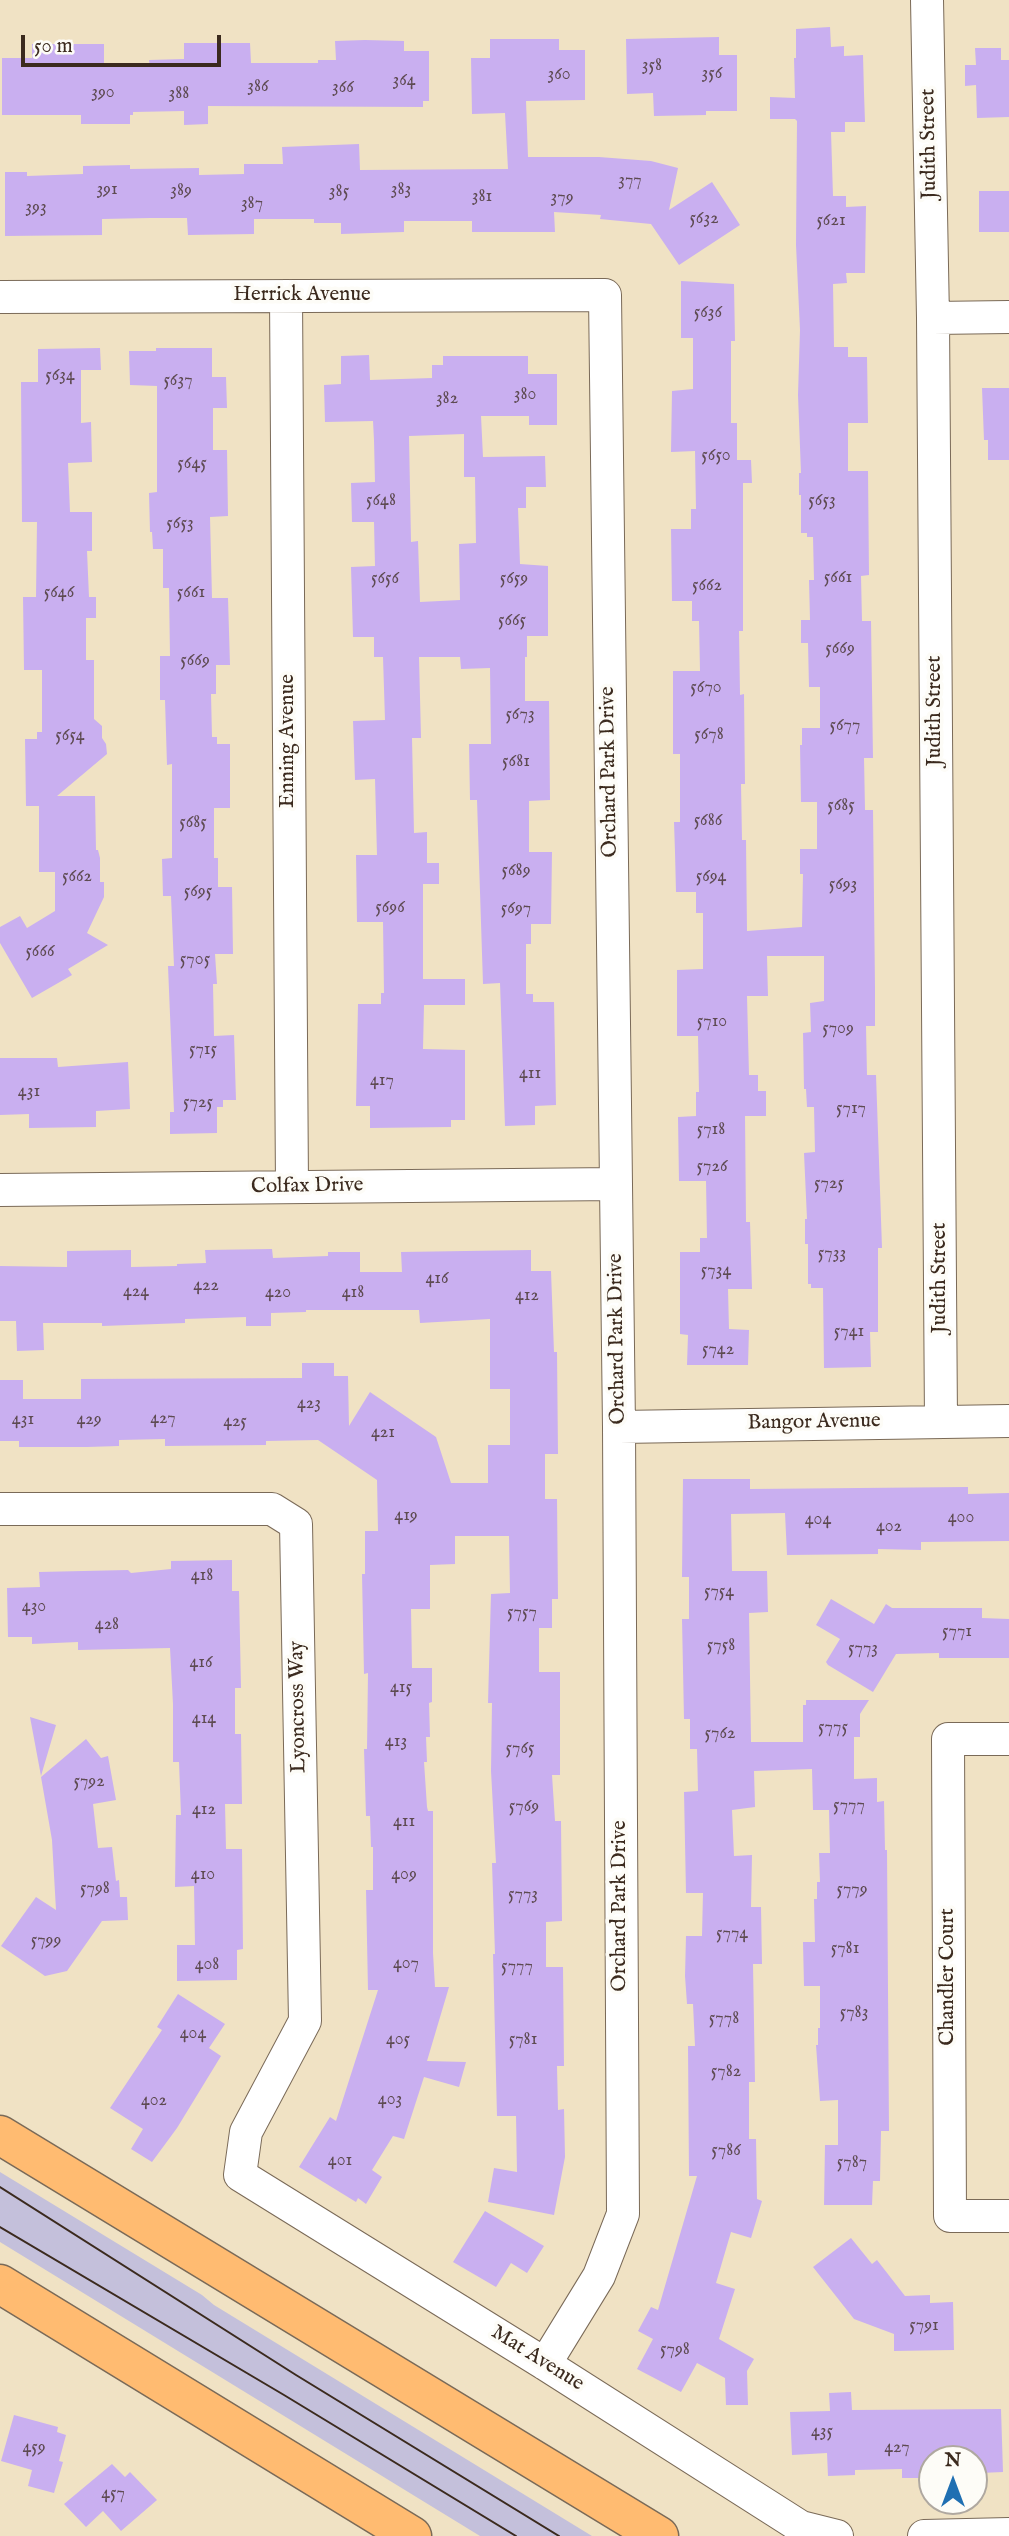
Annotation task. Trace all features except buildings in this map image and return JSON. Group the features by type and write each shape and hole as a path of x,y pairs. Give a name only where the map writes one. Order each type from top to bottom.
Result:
{"highway":[{"path":"0,2135 659,2536"},
{"path":"0,2284 412,2536"}],"street":[{"name":"Judith Street","path":"927,0 933,318 941,1421"},
{"name":"Herrick Avenue","path":"0,297 605,295"},
{"name":"Orchard Park Drive","path":"545,2364 599,2276 623,2214 619,1427 605,295"},
{"name":"Enning Avenue","path":"286,296 292,1187"},
{"path":"933,318 1009,317"},
{"name":"Colfax Drive","path":"0,1190 615,1184"},
{"name":"Bangor Avenue","path":"619,1427 1009,1421"},
{"name":"Lyoncross Way","path":"0,1509 272,1509 296,1524 305,2021 246,2132 240,2175"},
{"name":"Chandler Court","path":"1009,1739 948,1739 950,2216 1009,2216"},
{"name":"Mat Avenue","path":"240,2175 801,2527 837,2536"},
{"path":"924,2536 1009,2534"}],"shaded area":[{"path":"0,2172 592,2536 480,2536 0,2242"}],"tram line":[{"path":"0,2187 296,2375 559,2536"},
{"path":"0,2227 516,2536"}]}
